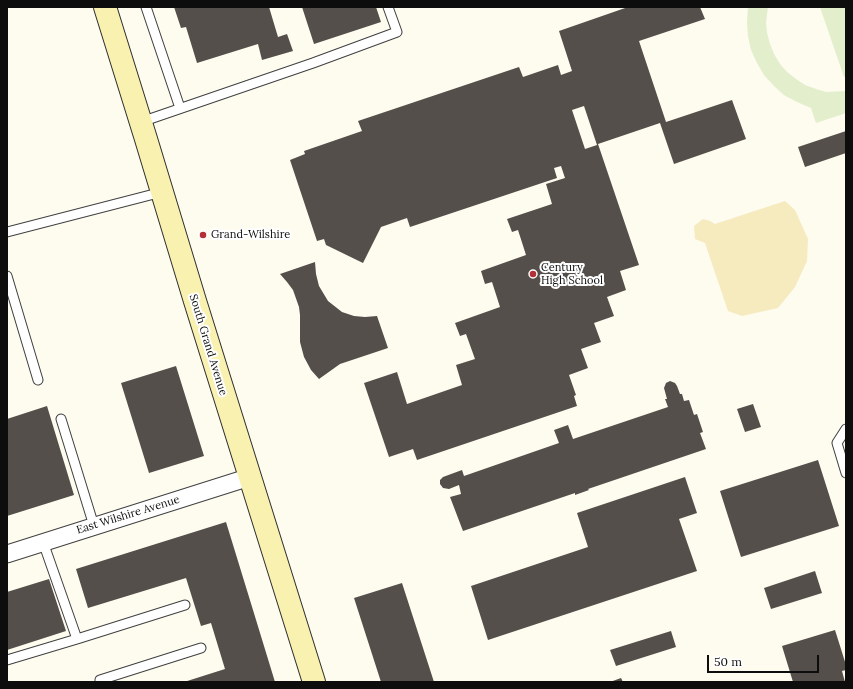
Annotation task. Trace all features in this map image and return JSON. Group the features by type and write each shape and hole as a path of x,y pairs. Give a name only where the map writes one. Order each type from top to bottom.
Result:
{"main road":[{"name":"South Grand Avenue","path":"104,7 314,682"}],"street":[{"name":"East Wilshire Avenue","path":"7,554 250,477"}],"lane":[{"path":"146,7 180,108"},
{"path":"141,122 313,63 397,32 388,7"},
{"path":"7,232 162,192"},
{"path":"7,276 38,380"},
{"path":"61,419 94,526"},
{"path":"846,429 837,443 846,473"},
{"path":"43,542 77,639"},
{"path":"7,660 185,605"},
{"path":"100,682 100,680 201,648"}],"sand":[{"path":"785,201 795,210 808,239 807,261 795,287 778,308 742,316 728,311 705,243 695,239 694,226 703,219 715,224"}],"green space":[{"path":"748,7 768,7 766,22 770,44 780,64 787,72 805,85 816,89 826,92 846,91 846,113 816,123 811,108 784,95 774,86 764,75 751,50 747,22"},
{"path":"820,7 846,7 846,76 844,77"}],"building":[{"path":"174,7 269,7 278,37 287,34 293,51 262,60 258,44 197,63 186,27 181,28"},
{"path":"302,7 376,7 381,22 314,44"},
{"path":"628,7 700,7 705,19 639,41 666,122 732,100 746,139 674,164 660,123 598,144 639,265 620,271 626,290 607,297 614,316 594,323 601,342 581,349 588,368 569,375 576,395 574,396 577,406 417,460 413,449 389,457 364,383 397,372 407,404 462,385 456,365 475,359 466,334 460,336 455,323 500,307 492,282 485,284 481,271 526,255 518,230 512,232 507,219 552,204 546,184 565,178 561,166 554,168 557,178 410,227 407,218 381,227 363,263 326,245 324,239 317,241 290,160 305,154 304,151 362,131 358,121 519,67 523,77 558,65 561,75 572,71 559,31","holes":["584,106 597,145 585,149 572,110"]},
{"path":"846,131 846,153 805,167 798,147"},
{"path":"315,262 319,286 328,301 342,312 354,316 377,316 388,348 340,364 319,379 311,370 304,357 300,342 299,307 293,290 280,274"},
{"path":"176,366 204,456 149,473 121,383"},
{"path":"670,381 675,383 680,394 682,394 684,401 689,400 694,415 697,414 703,432 700,433 706,449 588,489 589,490 575,495 575,493 463,531 450,497 461,494 459,485 449,489 443,488 440,484 440,480 443,477 462,470 464,476 559,443 554,430 568,425 573,439 668,407 665,399 667,399 664,388 666,383"},
{"path":"753,404 761,427 745,432 737,409"},
{"path":"47,406 74,495 7,516 7,419"},
{"path":"818,460 839,526 741,557 720,491"},
{"path":"685,477 697,513 679,519 697,571 488,640 471,586 588,547 577,513"},
{"path":"226,522 275,682 184,682 225,669 211,623 201,626 186,578 88,608 76,569"},
{"path":"815,571 822,593 771,609 764,588"},
{"path":"49,579 66,631 7,650 7,592"},
{"path":"402,583 434,682 381,682 354,598"},
{"path":"835,630 846,665 846,670 842,671 845,682 793,682 782,646"},
{"path":"671,631 676,647 616,666 610,650"},
{"path":"621,678 623,682 610,682"}],"place":[{"name":"Grand-Wilshire","path":"203,235"},
{"name":"Century High School","path":"533,274"}]}
